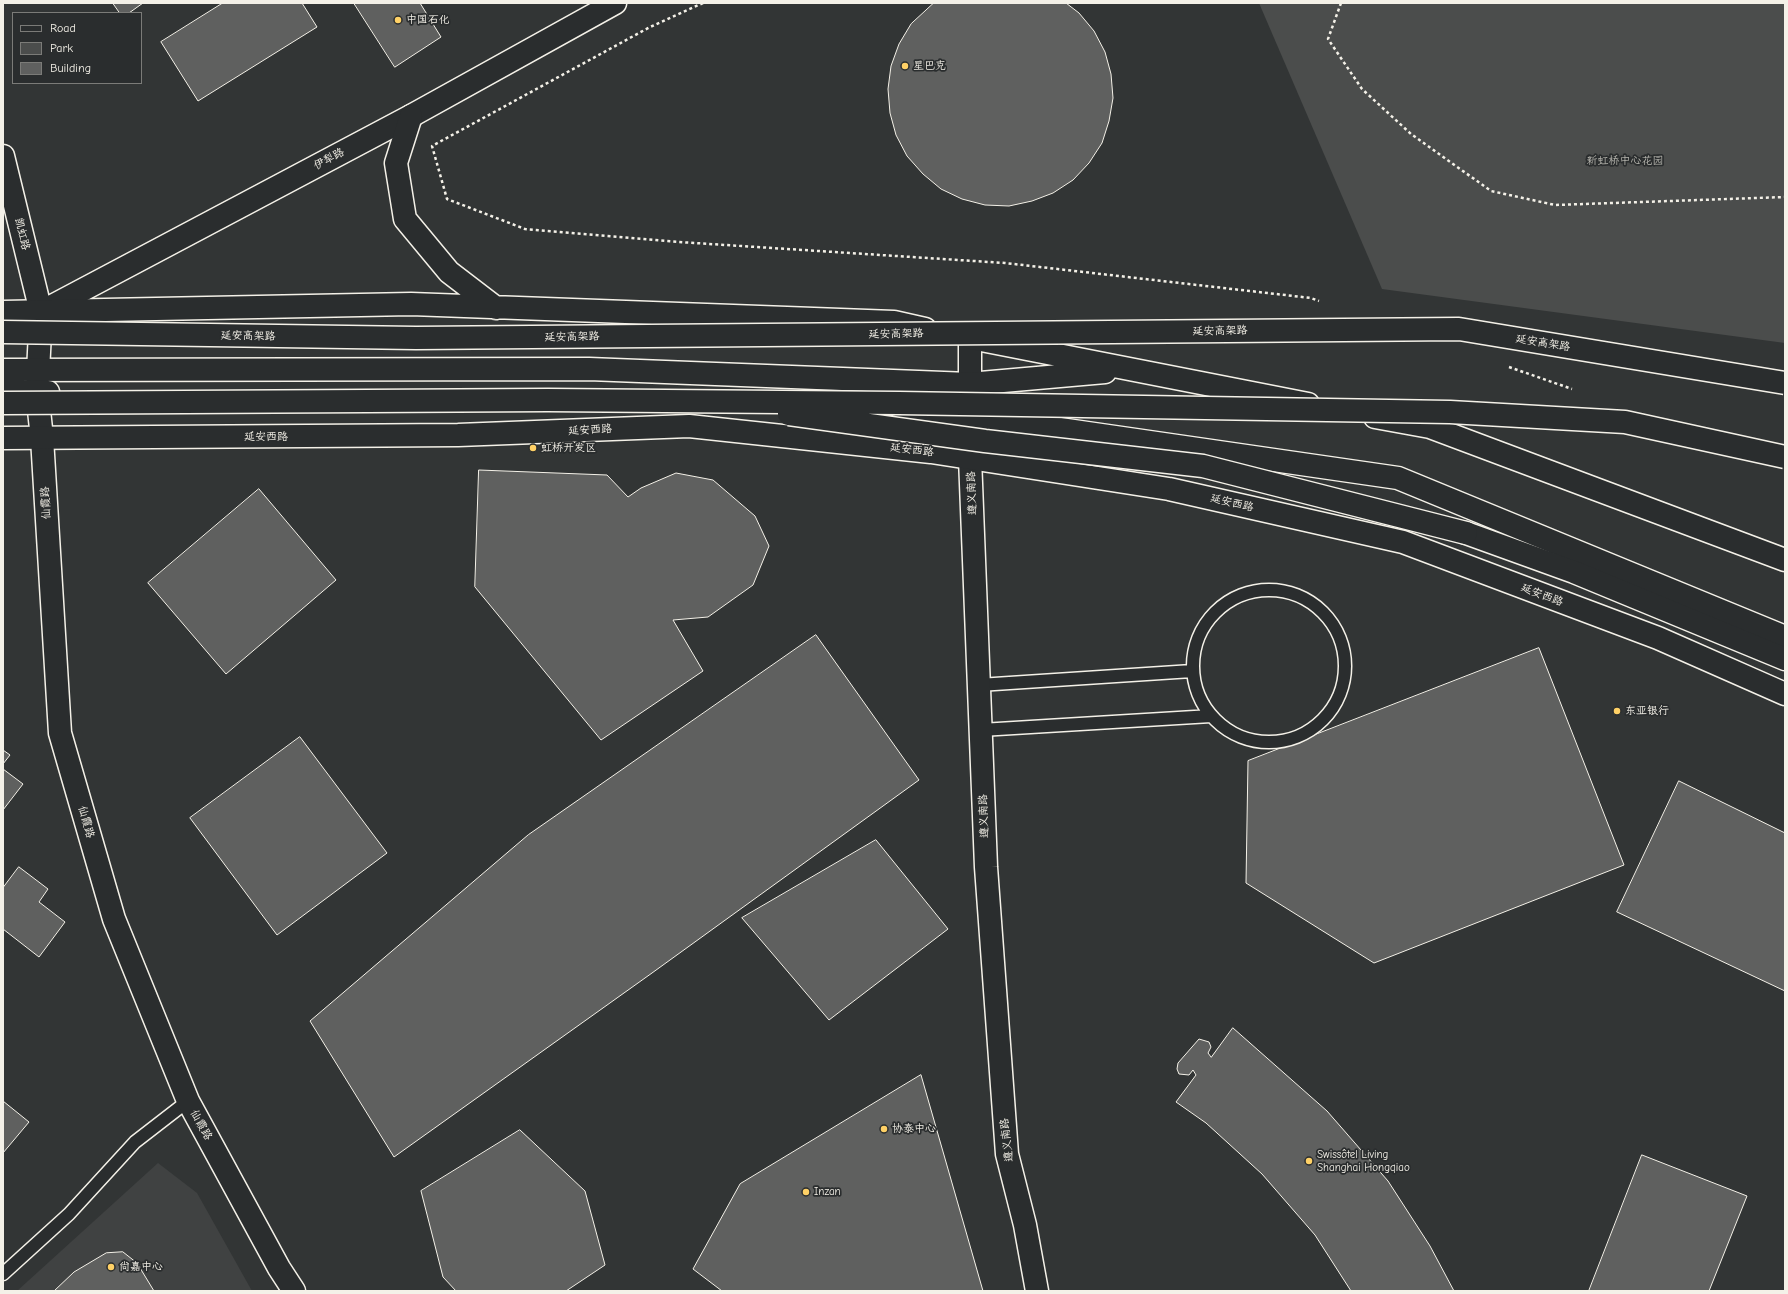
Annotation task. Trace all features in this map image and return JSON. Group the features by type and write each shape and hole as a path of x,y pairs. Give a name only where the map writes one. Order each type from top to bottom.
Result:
{"main road":[{"name":"伊犁路","path":"41,312 411,116 615,3"},
{"path":"411,116 396,163 405,220 449,272 496,308"},
{"name":"凯虹路","path":"3,156 41,312"},
{"path":"3,312 411,304 894,322 1130,370 1430,427 1785,560"},
{"name":"仙霞路","path":"41,312 37,392 42,438 60,733 114,919 188,1101 279,1268 294,1291"},
{"name":"延安高架路","path":"3,332 416,338 1460,329 1785,383"},
{"name":"遵义南路","path":"970,338 970,458 986,868 1007,1154 1025,1225 1037,1291"},
{"path":"3,370 589,369 969,384 1130,370"},
{"name":"延安西路","path":"3,392 970,416 1398,478 1785,637"},
{"path":"3,403 532,400 899,403 1450,412 1625,422 1785,457"},
{"path":"700,402 977,440 1203,466 1466,533 1574,572 1785,659"},
{"name":"延安西路","path":"3,438 458,435 689,426 923,451 1169,489 1403,542 1658,638 1785,694"}],"lane":[{"path":"1275,590 1300,596 1322,611 1338,632 1345,657 1344,682 1335,704 1320,723 1300,736 1277,743 1253,741 1230,732 1211,716 1198,696 1192,671 1195,645 1206,621 1224,603 1248,592 1275,590"},
{"path":"979,685 1192,671"},
{"path":"981,730 1211,716"},
{"path":"3,1274 68,1214 135,1142 188,1101"}],"path":[{"path":"703,3 650,27 432,146 447,199 525,229 679,242 1005,263 1311,298 1326,303"},
{"path":"1341,3 1328,39 1362,89 1411,134 1491,191 1555,205 1785,197"},
{"path":"1507,366 1574,390"}],"shaded area":[{"name":"尚嘉中心","path":"158,1163 197,1193 252,1291 17,1291"}],"green space":[{"name":"新虹桥中心花园","path":"1259,3 1785,3 1785,343 1382,289"}],"building":[{"path":"113,3 143,3 130,12 119,12"},
{"path":"223,3 302,3 317,27 198,101 161,42"},
{"name":"中国石化","path":"354,3 420,3 441,37 395,67"},
{"path":"934,3 1066,3 1079,13 1094,31 1105,52 1111,74 1113,98 1109,121 1102,143 1089,163 1073,180 1053,193 1032,201 1009,206 985,205 962,199 941,189 923,174 907,156 896,135 890,113 888,89 891,66 899,44 911,24"},
{"path":"479,470 607,475 628,497 641,488 676,473 713,480 755,516 769,546 753,585 708,617 673,620 703,671 601,740 475,587"},
{"path":"259,489 336,580 226,674 148,583"},
{"path":"816,635 919,780 394,1157 310,1021 528,835"},
{"path":"1539,648 1624,865 1374,963 1246,883 1248,761"},
{"path":"300,737 387,853 277,935 190,818"},
{"path":"3,750 10,755 3,764"},
{"path":"3,769 23,784 3,810"},
{"path":"1679,781 1785,833 1785,991 1617,912"},
{"path":"876,840 948,929 829,1020 742,918"},
{"path":"19,867 48,889 39,902 65,922 39,957 3,929 3,888"},
{"name":"Swissôtel Living Shanghai Hongqiao","path":"1233,1028 1327,1111 1388,1181 1430,1246 1454,1291 1351,1291 1315,1235 1262,1174 1206,1123 1176,1102 1196,1075 1193,1070 1189,1075 1179,1074 1177,1069 1178,1063 1199,1039 1209,1042 1211,1047 1208,1053 1211,1057"},
{"name":"协泰中心","path":"921,1075 983,1291 722,1291 693,1269 740,1184"},
{"path":"3,1101 29,1122 3,1153"},
{"path":"520,1130 585,1191 605,1265 566,1291 456,1291 443,1277 421,1191"},
{"path":"1642,1155 1747,1196 1709,1291 1589,1291"},
{"name":"尚嘉中心","path":"123,1252 137,1263 154,1291 54,1291 74,1272 106,1253"}],"place":[{"name":"中国石化","path":"398,20"},
{"name":"星巴克","path":"905,66"},
{"name":"虹桥开发区","path":"533,448"},
{"name":"东亚银行","path":"1617,711"},
{"name":"协泰中心","path":"884,1129"},
{"name":"Swissôtel Living Shanghai Hongqiao","path":"1309,1161"},
{"name":"Inzan","path":"806,1192"},
{"name":"尚嘉中心","path":"111,1267"}]}
